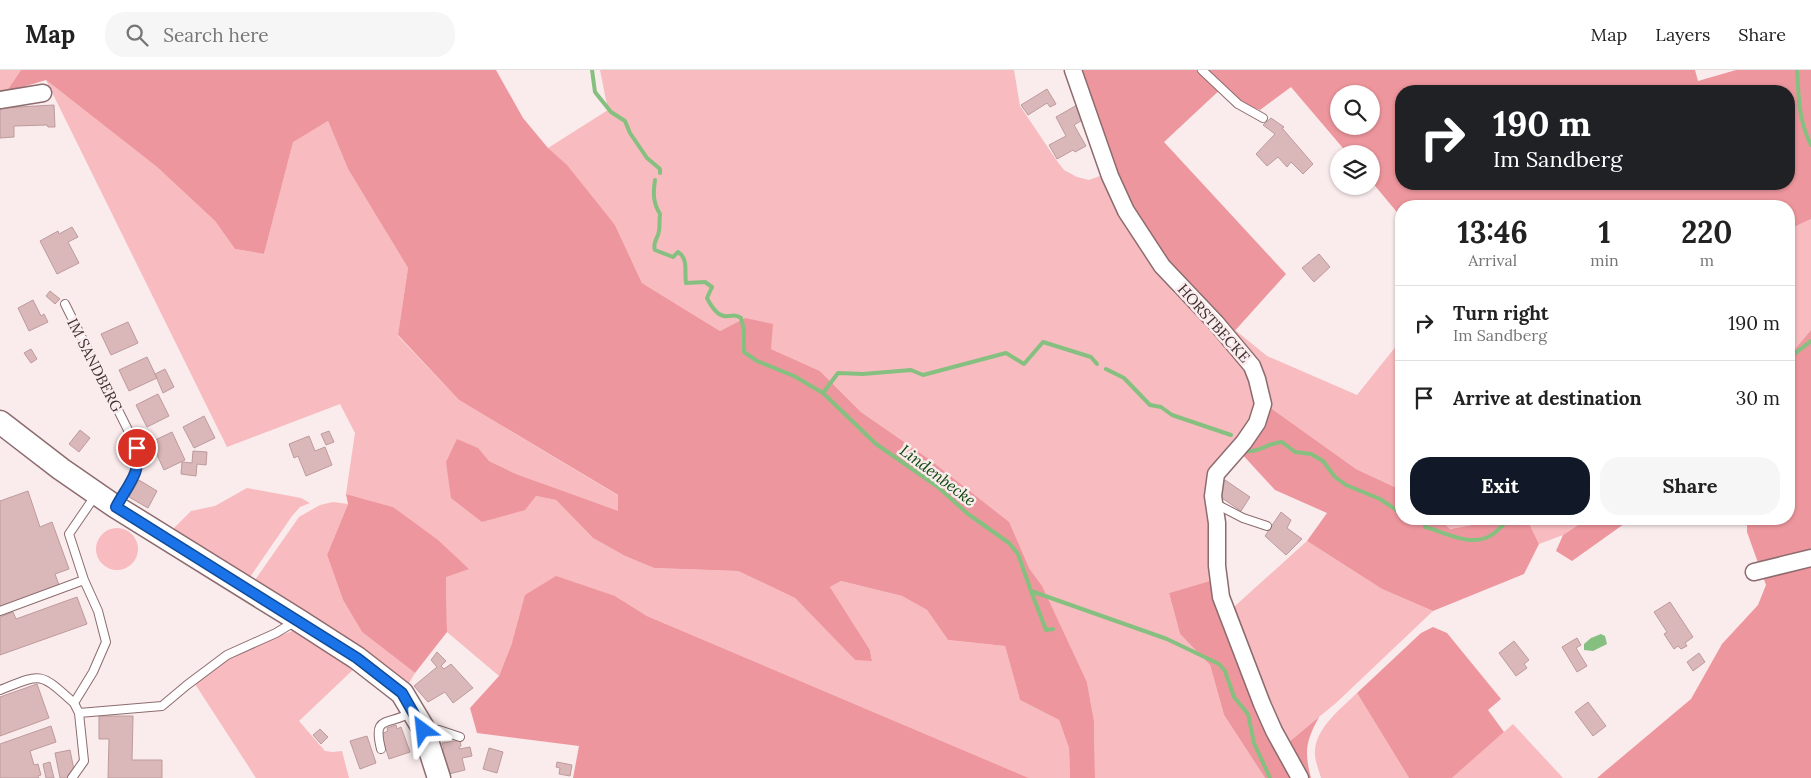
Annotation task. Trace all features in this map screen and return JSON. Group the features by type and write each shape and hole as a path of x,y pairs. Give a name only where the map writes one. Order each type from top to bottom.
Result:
{"street":[{"name":"HORSTBECKE","path":"1073,70 1110,176 1126,211 1162,266 1216,323 1252,366 1257,380 1263,404 1257,423 1244,442 1216,474 1214,503 1221,597 1274,731 1300,778"},
{"path":"0,100 43,93"},
{"path":"0,422 96,494 357,658 402,693 418,720 439,778"},
{"path":"1754,572 1811,558"}],"lane":[{"path":"1202,70 1238,104 1263,118"},
{"name":"IM SANDBERG","path":"65,304 137,448 140,461 137,470 116,507"},
{"path":"74,703 93,672 106,642 98,611 84,580 69,534 96,494"},
{"path":"1214,503 1243,518 1267,526"},
{"path":"0,611 84,580"},
{"path":"79,713 162,706 227,655 276,633 298,620"},
{"path":"0,690 33,677 48,680 74,703 79,713 84,761 72,778"},
{"path":"381,749 377,735 381,724 407,715 439,730 460,737"}],"shaded area":[{"path":"0,70 21,70 6,92 0,93"},
{"path":"21,70 496,70 523,118 548,148 567,165 615,225 642,283 720,331 745,318 773,324 771,349 820,371 861,412 926,457 1009,522 1029,568 1042,586 1087,682 1094,721 1095,778 1070,778 1069,748 1059,720 1020,700 1005,646 948,640 927,610 902,596 841,581 830,587 870,650 872,661 855,660 795,598 738,571 654,568 625,556 593,538 556,500 536,496 525,510 482,522 451,498 446,462 457,439 478,448 489,461 516,474 618,511 618,495 459,400 398,335 408,268 348,169 328,121 293,142 264,254 235,249 215,221 157,167 46,80 6,92"},
{"path":"600,70 1014,70 1020,106 1064,170 1077,177 1089,180 1103,175 1150,260 1172,291 1250,368 1260,403 1255,417 1214,473 1213,580 1169,593 1180,634 1210,665 1224,715 1265,778 1095,778 1094,721 1087,682 1042,587 1029,568 926,457 861,412 820,371 771,349 745,318 720,331 642,283 615,225 548,148 608,110"},
{"path":"1074,70 1695,70 1698,81 1736,70 1811,70 1811,219 1795,227 1795,200 1395,200 1395,210 1380,192 1380,145 1340,145 1332,135 1380,135 1380,85 1330,85 1330,133 1291,87 1260,110 1241,103 1224,86 1164,142 1286,274 1231,335 1164,263 1129,210"},
{"path":"46,80 157,167 215,221 235,249 264,254 293,141 328,121 348,169 408,268 398,336 459,400 619,496 618,512 516,474 489,461 477,448 482,522 503,515 536,496 556,500 593,538 625,556 654,568 738,571 795,598 855,660 872,660 870,650 830,587 841,581 902,596 927,610 948,640 1005,646 1020,700 1059,720 1069,748 1070,778 1029,778 647,616 615,596 512,643 499,676 447,632 446,576 468,568 393,507 346,494 355,433 340,404 227,447"},
{"path":"1811,219 1811,330 1795,349 1795,227"},
{"path":"1235,330 1267,356 1357,395 1395,348 1395,487 1356,469 1265,404 1231,335"},
{"path":"1811,330 1811,778 1597,778 1691,699 1722,644 1758,605 1766,585 1747,532 1747,525 1795,525 1795,349"},
{"path":"1265,404 1356,469 1395,487 1395,525 1446,525 1450,529 1472,525 1530,525 1539,544 1524,574 1433,611 1382,589 1307,541 1327,513 1275,490 1240,452"},
{"path":"247,488 301,498 310,503 300,507 292,516 246,583 168,534 191,511 215,506"},
{"path":"346,494 393,507 438,540 469,569 446,577 447,632 415,673 362,632 343,600 327,555 348,504"},
{"path":"333,502 348,504 327,555 343,600 362,632 415,673 406,688 255,580 299,517 320,505"},
{"path":"1445,525 1472,525 1449,529"},
{"path":"1530,525 1578,525 1563,535 1539,544"},
{"path":"1578,525 1623,525 1572,561 1556,551 1563,535"},
{"path":"121,528 129,531 135,537 138,549 135,561 129,567 113,570 105,567 99,561 96,545 99,537 105,531"},
{"path":"1307,541 1382,589 1433,611 1336,703 1290,741 1275,712 1235,606"},
{"path":"556,576 615,596 647,616 1029,778 573,778 579,746 477,733 470,708 499,676 512,643 525,595"},
{"path":"1213,580 1228,611 1235,606 1275,712 1290,741 1319,717 1311,733 1307,753 1311,778 1265,778 1224,715 1210,665 1180,634 1169,593"},
{"path":"1433,627 1447,633 1501,699 1488,710 1504,732 1452,778 1409,778 1357,693 1421,633"},
{"path":"295,630 357,666 299,721 325,751 342,751 349,778 256,778 195,684 225,660 243,650"},
{"path":"1601,634 1605,636 1607,644 1593,651 1584,650 1584,644 1591,638"},
{"path":"1357,693 1409,778 1321,778 1315,754 1316,742 1325,726"},
{"path":"1513,724 1563,778 1452,778"}],"building":[{"path":"1047,89 1056,104 1050,107 1047,103 1028,115 1021,105"},
{"path":"54,105 55,127 48,127 47,125 14,126 14,137 0,138 0,108"},
{"path":"1077,105 1084,119 1074,125 1086,146 1075,152 1073,150 1057,159 1049,145 1066,136 1056,117"},
{"path":"1271,118 1284,127 1282,128 1313,164 1303,174 1291,162 1287,167 1278,157 1267,166 1256,154 1275,134 1263,125"},
{"path":"72,227 78,237 68,242 79,263 57,274 40,241 58,231 59,234"},
{"path":"1319,254 1330,267 1314,282 1302,268"},
{"path":"50,291 60,299 55,304 46,296"},
{"path":"33,300 41,316 44,314 48,322 29,331 18,308"},
{"path":"128,322 138,343 111,355 101,334"},
{"path":"31,349 37,359 31,363 24,353"},
{"path":"147,357 157,378 129,391 119,370"},
{"path":"165,369 174,387 163,393 155,374"},
{"path":"158,394 169,416 147,427 136,405"},
{"path":"204,416 215,438 194,448 183,427"},
{"path":"80,430 90,438 79,452 69,444"},
{"path":"329,431 334,442 326,445 321,434"},
{"path":"172,432 185,460 164,470 151,442"},
{"path":"309,436 315,451 325,447 332,465 306,476 298,456 294,458 289,444"},
{"path":"193,451 207,452 206,465 197,464 196,476 181,474 182,462 192,463"},
{"path":"139,480 157,491 148,508 129,497"},
{"path":"1225,480 1250,497 1241,511 1216,494"},
{"path":"28,491 40,527 52,522 69,569 55,574 59,585 0,606 0,501"},
{"path":"1281,512 1291,520 1287,528 1302,539 1286,555 1265,536"},
{"path":"77,597 87,624 0,655 0,617 13,612 16,619"},
{"path":"1670,602 1693,637 1685,643 1687,646 1681,649 1678,646 1674,649 1664,634 1667,632 1654,612"},
{"path":"1577,638 1581,645 1576,648 1587,666 1577,672 1562,647"},
{"path":"1514,641 1529,660 1524,664 1527,668 1516,676 1499,653"},
{"path":"437,652 446,661 441,666 444,669 451,664 473,688 453,703 445,692 428,702 414,686 437,667 431,660"},
{"path":"1699,653 1705,662 1693,671 1687,662"},
{"path":"37,684 49,718 0,736 0,697"},
{"path":"1588,702 1606,726 1593,736 1575,712"},
{"path":"99,716 133,716 132,760 162,760 162,778 108,778 109,739 99,739"},
{"path":"396,725 397,729 401,727 410,752 389,759 381,734 388,731 387,728"},
{"path":"51,726 56,742 30,751 34,765 38,764 41,775 38,776 39,778 0,778 0,744"},
{"path":"320,729 328,737 321,744 313,735"},
{"path":"367,736 376,763 360,769 350,741"},
{"path":"460,740 461,746 459,749 470,747 472,756 462,758 465,770 445,775 439,751 444,749 442,743"},
{"path":"489,748 503,752 497,773 483,769"},
{"path":"70,750 74,770 69,778 60,778 55,753"},
{"path":"50,762 54,778 46,778 43,764"},
{"path":"557,762 572,765 570,776 559,774 560,768 556,767"}],"waterway":[{"name":"Lindenbecke","path":"592,70 595,92 611,112 625,121 630,133 647,158 660,169 660,173"},
{"path":"1797,70 1801,117 1811,145"},
{"name":"Lindenbecke","path":"655,180 654,198 660,214 659,231 654,245 655,250 673,257 678,252 684,258 686,283 705,282 712,287 707,298 715,311 724,316 741,318 744,331 744,352 757,361 794,376 823,393 876,444 938,487 968,514 1009,543 1018,554 1031,591 1167,639 1219,664 1225,671 1234,697 1248,714 1254,743 1270,778"},
{"path":"1795,353 1811,341"},
{"path":"823,393 838,373 863,374 911,370 923,375 1006,353 1024,364 1043,342 1091,357 1097,364"},
{"path":"1106,369 1124,378 1150,405 1161,407 1172,415 1231,435"},
{"path":"1244,451 1254,451 1282,442 1295,452 1311,454 1323,461 1335,477 1346,485 1380,499 1395,509"},
{"path":"1425,527 1459,538 1477,540 1493,534 1504,525"},
{"path":"1031,591 1046,630 1053,629"}],"route":[{"path":"137,448 140,461 137,470 116,507 357,658 402,693 423,730"}]}
